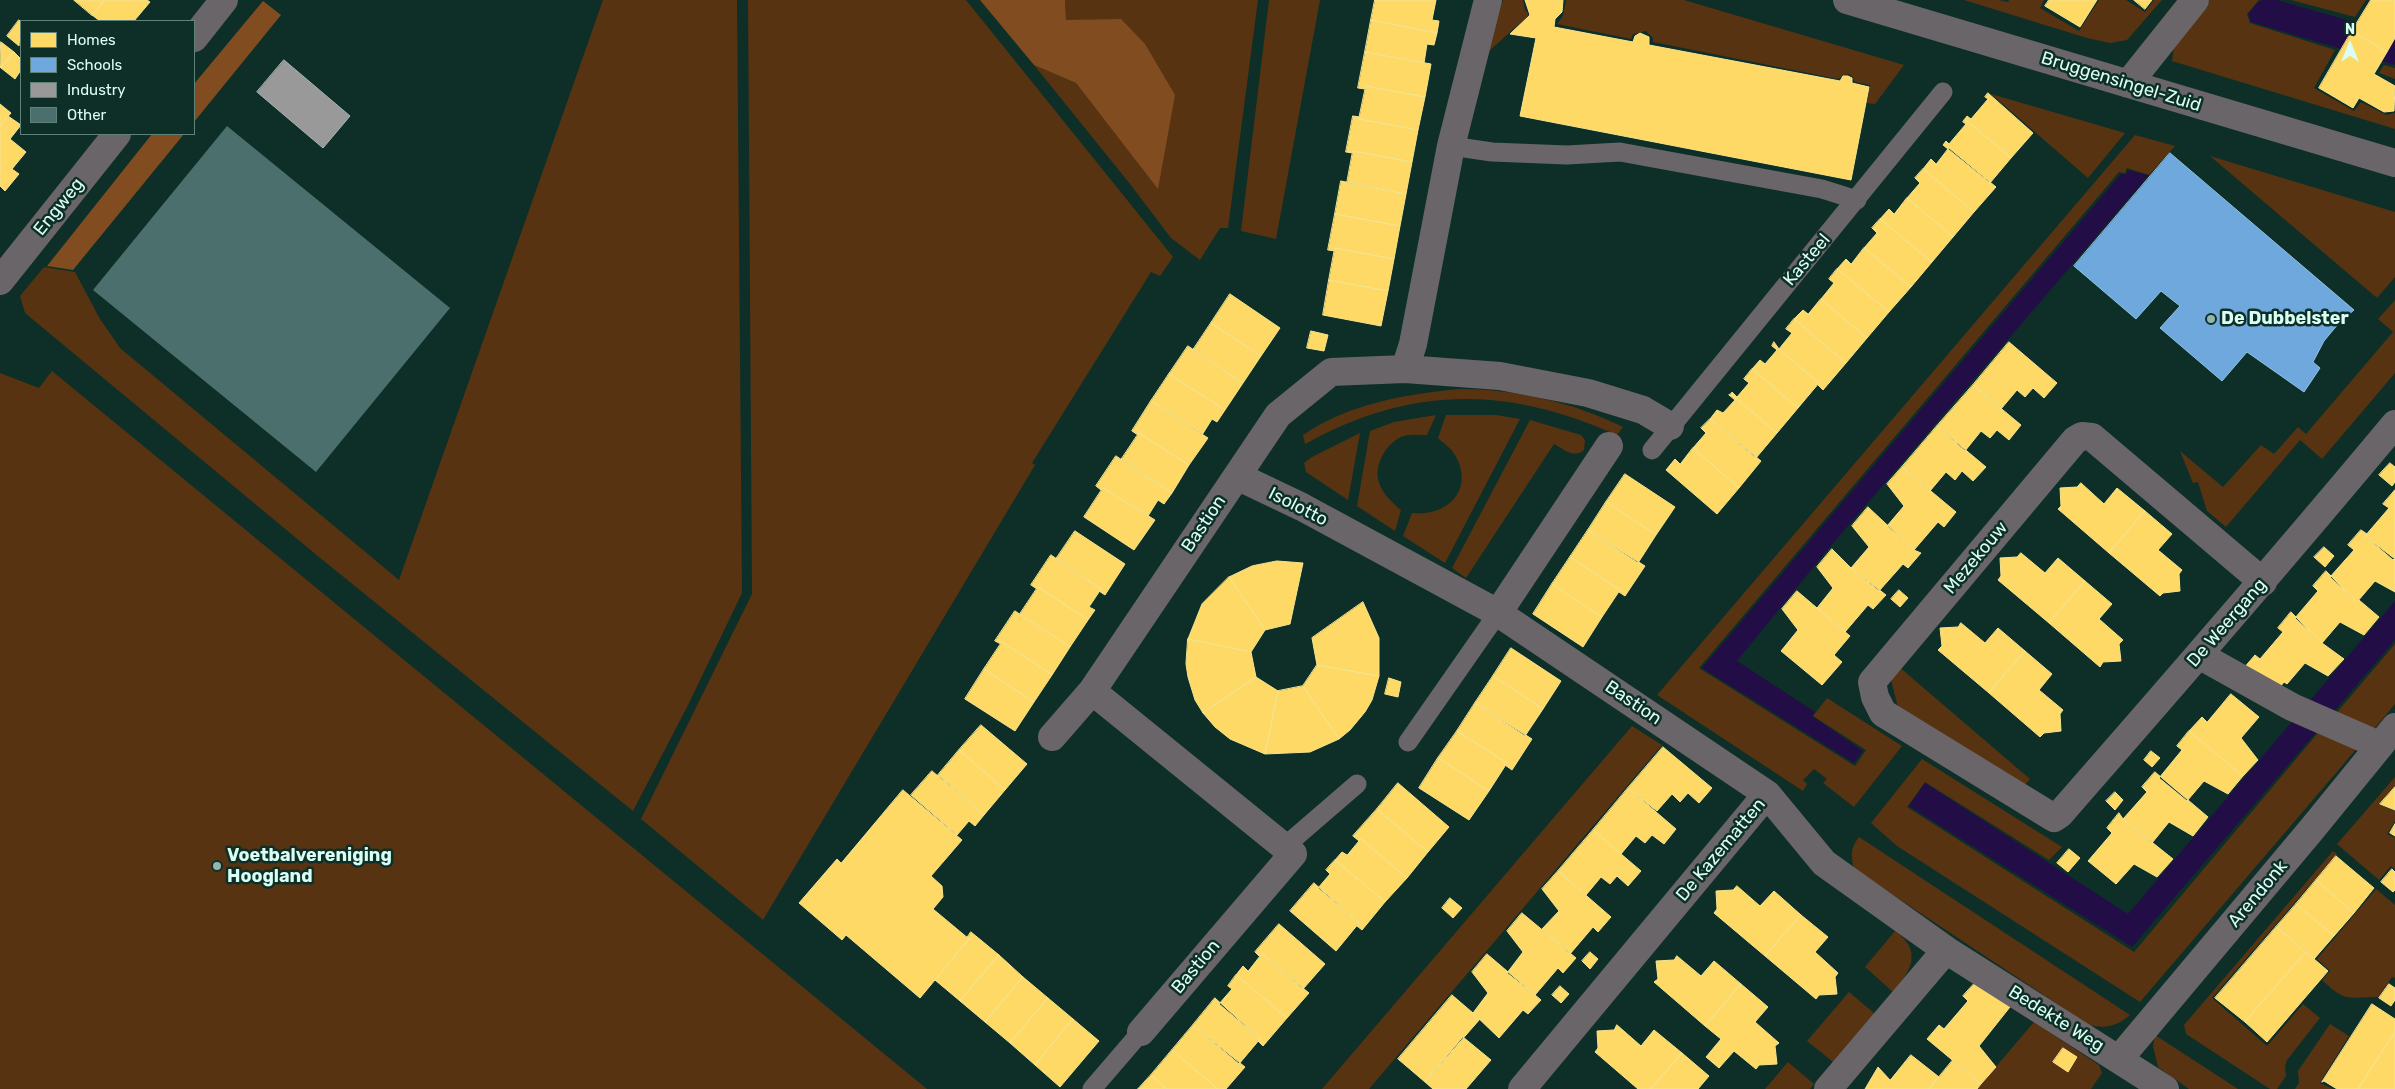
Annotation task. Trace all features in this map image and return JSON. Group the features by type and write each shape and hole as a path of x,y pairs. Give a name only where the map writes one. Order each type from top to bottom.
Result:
{"street":[{"path":"195,37 224,0"},
{"path":"1488,0 1451,146 1413,344 1405,369 1500,376 1588,393 1643,410 1670,426"},
{"name":"Bruggensingel-Zuid","path":"1847,0 2395,163"},
{"path":"2128,84 2195,0"},
{"name":"Engweg","path":"0,281 116,135"},
{"name":"Bastion","path":"1052,737 1092,690 1278,415 1332,372 1405,369"},
{"name":"De Weergang","path":"2054,818 2060,814 2263,582 2395,424"},
{"name":"Mezekouw","path":"2054,818 1883,713 1875,697 1872,682 2075,440 2082,436 2092,437 2263,582"},
{"path":"1498,613 1609,446"},
{"name":"Isolotto","path":"1237,476 1359,538"},
{"name":"Bastion","path":"1359,538 1498,613 1767,794"},
{"path":"2199,655 2292,706 2331,724 2387,736"},
{"path":"1092,690 1284,847"},
{"name":"Arendonk","path":"2119,1058 2312,829 2387,736"},
{"name":"De Kazematten","path":"1522,1089 1767,794 1824,863 1946,950"},
{"name":"Bastion","path":"1141,1032 1292,854 1284,847"},
{"path":"1828,1089 1946,950"},
{"name":"Bedekte Weg","path":"1946,950 2119,1058 2165,1089"}],"lane":[{"name":"Kasteel","path":"1652,450 1943,92"},
{"path":"1451,146 1492,152 1567,155 1620,152 1822,189 1857,200"},
{"path":"1408,742 1498,613"},
{"path":"1284,847 1357,784"},
{"name":"Bastion","path":"1092,1089 1141,1032"}],"shaded area":[{"path":"603,0 737,0 742,593 688,705 633,811 319,557 25,313 20,296 44,267 75,272 100,319 120,348 399,580"},
{"path":"748,0 966,0 1173,257 1160,276 1151,272 1032,463 1035,465 763,920 641,819 752,594"},
{"path":"980,0 1065,0 1066,20 1121,19 1145,44 1175,95 1158,189 1076,83 1034,65"},
{"path":"1065,0 1258,0 1228,228 1220,228 1200,260 1171,238 1034,65 1076,83 1158,188 1066,20"},
{"path":"1269,0 1320,0 1276,239 1241,231"},
{"path":"1503,0 1523,0 1525,10 1529,15 1487,53"},
{"path":"1566,0 1684,0 1904,65 1875,104 1867,103 1870,85 1855,82 1852,76 1848,74 1838,79 1653,42 1653,38 1646,31 1633,34 1631,39 1557,24 1563,16"},
{"path":"1964,0 1999,0 2008,2 2009,0 2044,0 2040,8 2079,31 2099,0 2126,0 2145,12 2154,0 2162,0 2127,40 2110,43 2087,38"},
{"path":"2210,0 2259,0 2247,14 2250,23 2335,50 2314,88 2354,111 2361,102 2386,115 2395,113 2395,129 2172,61 2175,40"},
{"path":"2277,0 2395,34 2395,65 2251,22 2248,14 2259,1"},
{"path":"2291,0 2366,0 2355,17"},
{"path":"263,1 281,15 195,121 195,83"},
{"path":"2384,65 2395,68 2395,79 2379,73"},
{"path":"1991,94 2125,133 2088,178"},
{"path":"151,135 183,135 73,270 47,266"},
{"path":"2135,135 2175,146 2149,175 2127,168 2125,173 2119,172 1699,668 1855,766 1866,750 1813,716 1827,698 1902,746 1854,807 1823,783 1827,779 1814,769 1803,780 1807,784 1803,791 1657,695"},
{"path":"2210,156 2395,212 2395,277 2377,298"},
{"path":"2127,170 2149,175 1829,548 1737,661 1815,712 1812,716 1863,751 1854,763 1702,668 2121,174 2127,174"},
{"path":"2395,300 2395,373 2322,459 2300,440 2226,527 2207,511 2198,482 2193,483 2180,451 2223,487 2261,445 2274,454 2298,427 2306,434 2393,332 2378,319"},
{"name":"Voetbalvereniging Hoogland","path":"52,371 927,1089 0,1089 0,373 39,388"},
{"path":"1459,389 1522,394 1564,404 1623,427 1617,435 1576,419 1537,407 1498,401 1460,399 1422,402 1383,411 1345,425 1305,444 1303,435 1320,424 1358,408 1419,394"},
{"path":"1436,415 1427,435 1410,435 1398,439 1388,447 1381,459 1378,472 1379,484 1387,496 1401,510 1395,531 1357,506 1370,431 1394,422"},
{"path":"1446,415 1496,415 1520,419 1445,563 1403,536 1412,513 1425,513 1447,505 1460,489 1462,479 1455,455 1438,438"},
{"path":"1530,420 1581,435 1585,440 1584,450 1576,454 1554,444 1466,578 1452,568"},
{"path":"1360,433 1348,500 1306,472 1304,463 1312,457"},
{"path":"2395,601 2395,640 2132,947 1909,806 1925,783 2128,914"},
{"path":"2395,644 2395,704 2369,735 2333,717"},
{"path":"1898,666 2030,779 2022,788 1898,708 1890,675"},
{"path":"1632,726 1662,745 1369,1089 1322,1089"},
{"path":"2322,728 2359,746 2140,1002 1897,846 1871,823 1922,759 2062,847 2049,860 1925,782 1907,807 2134,952"},
{"path":"2395,777 2395,786 2379,804 2395,811 2395,821 2387,834 2395,838 2395,869 2391,866 2379,880 2337,844"},
{"path":"1859,837 2130,1015 2111,1026 2089,1025 1854,869 1852,852"},
{"path":"2333,851 2337,854 2212,998 2267,1046 2303,1004 2320,1018 2287,1060 2285,1066 2286,1076 2277,1089 2270,1089 2186,1034 2184,1025"},
{"path":"2376,889 2395,905 2395,978 2392,977 2378,997 2348,997 2337,992 2322,980 2330,971 2317,959"},
{"path":"1895,931 1909,946 1911,961 1905,976 1893,992 1865,967"},
{"path":"1849,992 1875,1014 1833,1062 1807,1041"},
{"path":"2034,1022 2099,1065 2102,1073 2091,1089 1977,1089"},
{"path":"2330,1024 2349,1036 2320,1083 2333,1089 2295,1089 2299,1083 2298,1071"},
{"path":"2155,1035 2238,1089 2189,1089 2158,1067 2153,1046"},
{"path":"1788,1062 1814,1084 1810,1089 1765,1089"}],"building: Homes":[{"path":"74,0 105,0 92,15"},
{"path":"105,0 147,0 150,2 135,20 99,20 92,15"},
{"path":"1375,0 1436,0 1432,20 1439,21 1437,33 1371,20"},
{"path":"1525,0 1563,0 1562,12 1555,19 1554,27 1633,42 1635,36 1640,33 1649,37 1649,45 1840,81 1843,76 1848,76 1852,78 1852,83 1869,87 1851,180 1520,116 1536,38 1510,34 1530,15"},
{"path":"2049,0 2097,0 2080,27 2045,6"},
{"path":"2134,0 2152,0 2145,9"},
{"path":"2371,0 2395,0 2395,38 2387,52 2352,31"},
{"path":"19,20 19,46 7,36"},
{"path":"1371,20 1437,33 1434,45 1427,44 1424,63 1365,52"},
{"path":"2352,31 2387,52 2374,74 2395,86 2394,111 2384,112 2359,98 2353,108 2319,88"},
{"path":"1,42 14,52 1,68 0,67"},
{"path":"14,52 20,58 20,72 15,79 1,68"},
{"path":"1365,52 1431,64 1425,97 1366,86 1365,89 1358,88"},
{"path":"1366,86 1425,97 1418,130 1359,119"},
{"path":"1988,93 2033,133 2011,158 1965,119 1967,116 1971,119 1988,99 1985,97"},
{"path":"0,104 11,113 0,126"},
{"path":"8,116 20,124 10,139 26,152 12,169 19,174 5,191 0,186 0,126"},
{"path":"1353,116 1360,117 1359,119 1418,130 1412,162 1353,151 1353,153 1346,152"},
{"path":"1965,119 2011,158 1990,183 1943,145 1946,141 1949,144 1966,124 1963,122"},
{"path":"1949,148 1996,187 1974,212 1923,169 1931,159 1936,164"},
{"path":"1353,151 1412,162 1406,194 1347,183"},
{"path":"1923,169 1974,212 1953,237 1907,198 1920,183 1915,178"},
{"path":"1341,181 1406,194 1400,226 1335,214"},
{"path":"1907,198 1953,237 1932,262 1880,219 1889,209 1894,214"},
{"path":"1335,214 1400,226 1394,259 1335,248 1335,251 1328,250"},
{"path":"1880,219 1932,262 1911,287 1864,248 1877,233 1872,228"},
{"path":"1335,248 1394,259 1388,291 1329,280"},
{"path":"1864,248 1911,287 1889,312 1837,269 1846,259 1851,264"},
{"path":"1837,269 1889,312 1867,338 1821,299 1834,283 1829,279"},
{"path":"1329,280 1388,291 1381,326 1323,315"},
{"path":"1230,294 1280,328 1261,356 1211,323"},
{"path":"1821,299 1867,338 1846,363 1794,319 1803,310 1808,314"},
{"path":"1794,319 1846,363 1823,390 1818,385 1819,383 1779,349 1792,333 1786,329"},
{"path":"1211,323 1261,356 1243,383 1193,350"},
{"path":"1311,331 1328,335 1324,351 1307,348"},
{"path":"1774,342 1779,349 1819,383 1798,408 1752,369 1760,360 1765,364 1777,350 1772,346"},
{"path":"2009,342 2057,383 2044,398 2033,388 2025,397 2017,390 2001,409 1973,385"},
{"path":"1188,346 1243,383 1225,410 1169,374"},
{"path":"1752,369 1798,408 1777,433 1731,394 1732,392 1737,397 1749,383 1744,379"},
{"path":"1169,374 1225,410 1217,422 1212,419 1202,435 1151,401"},
{"path":"1973,385 2021,425 2009,440 1997,430 1990,438 1981,431 1965,451 1937,426"},
{"path":"1731,394 1777,433 1756,458 1710,419 1717,410 1723,413 1735,400 1729,395"},
{"path":"1151,401 1208,438 1189,465 1139,433 1138,435 1132,431"},
{"path":"1710,419 1761,461 1739,488 1693,448 1706,433 1701,428"},
{"path":"1937,426 1986,467 1973,481 1962,471 1955,480 1946,472 1930,491 1902,467"},
{"path":"1139,433 1189,465 1172,493 1121,460"},
{"path":"1693,448 1739,488 1717,514 1666,470 1675,459 1680,464"},
{"path":"1116,456 1172,493 1164,504 1158,500 1148,516 1103,488 1101,490 1096,486"},
{"path":"2390,463 2395,467 2395,482 2392,486 2379,475"},
{"path":"1902,467 1956,512 1944,527 1938,522 1914,550 1887,526 1904,506 1887,484"},
{"path":"1625,474 1675,507 1656,535 1606,502"},
{"path":"2081,483 2104,504 2117,488 2145,511 2109,553 2058,509 2061,506 2060,488 2077,487"},
{"path":"1103,488 1155,520 1134,550 1084,517"},
{"path":"2395,490 2395,558 2393,560 2365,536 2389,508 2383,504"},
{"path":"1606,502 1656,535 1638,563 1588,530"},
{"path":"1868,507 1914,550 1921,553 1908,568 1903,564 1879,591 1851,568 1869,547 1852,526"},
{"path":"2145,511 2172,534 2158,550 2182,570 2179,574 2180,591 2163,593 2160,596 2109,553"},
{"path":"1588,530 1645,566 1625,596 1619,592 1620,590 1570,557"},
{"path":"2361,530 2367,534 2365,536 2395,559 2395,592 2375,581 2357,602 2330,577 2354,550 2348,545"},
{"path":"1075,531 1125,564 1105,595 1099,591 1101,589 1056,559"},
{"path":"2324,547 2334,556 2325,567 2314,557"},
{"path":"1832,549 1851,568 1886,595 1873,609 1868,605 1845,632 1817,608 1833,588 1817,567"},
{"path":"2021,553 2045,573 2058,558 2085,581 2049,623 1998,580 2001,576 2000,558 2017,557"},
{"path":"1051,555 1101,589 1089,607 1095,610 1088,620 1038,587 1037,589 1031,585"},
{"path":"1570,557 1620,590 1602,617 1552,584"},
{"path":"1277,561 1303,563 1290,624 1265,630 1229,577 1252,566"},
{"path":"2326,571 2357,602 2359,600 2379,617 2364,635 2340,622 2322,643 2295,618 2318,591 2313,586"},
{"path":"1229,577 1265,630 1251,652 1188,639 1202,604"},
{"path":"2085,581 2112,604 2099,619 2123,640 2119,644 2121,661 2103,662 2100,667 2049,623"},
{"path":"1552,584 1602,617 1583,647 1533,614"},
{"path":"1038,587 1088,620 1070,647 1020,614"},
{"path":"1899,590 1908,598 1900,607 1891,599"},
{"path":"1797,591 1850,636 1834,655 1842,662 1822,685 1781,651 1798,630 1782,609"},
{"path":"1363,602 1379,638 1379,676 1317,665 1312,638"},
{"path":"1015,611 1070,647 1052,675 1002,642 1001,644 995,641"},
{"path":"2291,612 2322,643 2344,659 2328,676 2305,663 2287,684 2284,682 2280,687 2243,669 2255,655 2260,659 2283,632 2278,628"},
{"path":"1961,623 1985,643 1998,628 2025,651 1989,693 1938,650 1942,646 1940,628 1958,627"},
{"path":"1188,639 1251,652 1256,677 1203,713 1195,700 1188,677 1186,664"},
{"path":"1002,642 1052,675 1034,702 984,669"},
{"path":"1511,648 1561,681 1543,709 1493,676"},
{"path":"2025,651 2052,674 2039,690 2063,710 2060,714 2061,731 2044,733 2040,737 1989,693"},
{"path":"1317,665 1379,676 1372,700 1365,712 1350,730 1339,739 1303,686"},
{"path":"984,669 1034,702 1015,731 965,699"},
{"path":"1493,676 1543,709 1525,736 1475,703"},
{"path":"1256,677 1278,691 1265,754 1230,739 1215,727 1203,713"},
{"path":"1389,678 1401,682 1398,697 1385,694"},
{"path":"1303,686 1339,739 1310,752 1265,754 1278,691"},
{"path":"2231,694 2259,717 2241,738 2258,760 2243,776 2189,731 2202,717 2207,722"},
{"path":"1475,703 1532,739 1512,770 1505,765 1507,763 1457,731"},
{"path":"981,725 1027,764 1005,790 959,750"},
{"path":"1457,731 1507,763 1489,791 1438,758"},
{"path":"2189,731 2243,776 2228,794 2204,781 2187,801 2159,778 2182,750 2177,746"},
{"path":"1663,747 1712,788 1699,803 1688,793 1680,802 1672,794 1657,811 1628,788"},
{"path":"959,750 1005,790 984,815 938,775"},
{"path":"2151,751 2160,758 2152,767 2144,760"},
{"path":"1438,758 1489,791 1469,820 1419,788"},
{"path":"932,771 984,815 975,826 969,821 957,835 911,795"},
{"path":"2155,772 2208,817 2193,836 2169,822 2152,843 2123,819 2147,792 2142,787"},
{"path":"1398,783 1449,827 1428,852 1377,809"},
{"path":"2395,787 2395,810 2380,804"},
{"path":"1628,788 1676,829 1664,844 1652,835 1645,843 1636,836 1621,854 1593,830"},
{"path":"903,790 962,840 931,876 942,886 943,897 933,909 969,939 920,998 846,935 842,940 799,903 837,859 841,863"},
{"path":"2115,792 2123,800 2115,810 2106,801"},
{"path":"1377,809 1428,852 1407,878 1361,839 1359,841 1353,836"},
{"path":"2119,813 2123,819 2173,859 2157,877 2134,864 2116,884 2088,861 2112,833 2107,828"},
{"path":"2395,824 2395,836 2390,833"},
{"path":"1593,830 1641,871 1628,886 1617,876 1610,884 1601,877 1586,895 1558,871"},
{"path":"1361,839 1407,878 1385,902 1335,860 1342,852 1347,855"},
{"path":"2069,849 2080,858 2068,872 2057,863"},
{"path":"2336,856 2374,888 2354,913 2316,880"},
{"path":"1335,860 1385,902 1362,930 1357,926 1359,923 1318,888 1330,874 1326,870"},
{"path":"2392,869 2395,872 2395,890 2393,892 2381,882"},
{"path":"1558,871 1611,917 1598,932 1593,927 1570,954 1542,929 1559,911 1542,889"},
{"path":"2316,880 2354,913 2334,936 2296,904"},
{"path":"1314,883 1359,923 1336,951 1290,911"},
{"path":"1737,886 1760,906 1774,891 1801,915 1765,956 1714,913 1717,909 1716,891 1733,890"},
{"path":"1450,898 1462,908 1453,918 1442,908"},
{"path":"2296,904 2334,936 2314,959 2276,927"},
{"path":"1522,913 1576,958 1563,973 1558,968 1535,995 1507,973 1523,952 1507,931"},
{"path":"1801,915 1828,937 1815,952 1838,973 1835,977 1837,994 1819,995 1816,999 1765,956"},
{"path":"1279,924 1325,964 1303,989 1262,954 1260,957 1255,952"},
{"path":"2276,927 2306,952 2245,1022 2215,998"},
{"path":"971,932 999,955 960,1001 935,980 969,939 967,938"},
{"path":"1590,952 1598,959 1590,969 1582,961"},
{"path":"2306,952 2328,971 2267,1042 2245,1022"},
{"path":"1262,954 1309,993 1287,1018 1236,975 1243,966 1248,971"},
{"path":"1487,954 1541,1000 1528,1014 1523,1010 1499,1038 1473,1013 1488,993 1472,972"},
{"path":"999,955 1023,977 985,1022 960,1001"},
{"path":"1677,956 1701,976 1714,961 1741,984 1705,1026 1654,982 1658,979 1656,961 1674,960"},
{"path":"1236,975 1287,1018 1263,1046 1258,1041 1260,1039 1219,1004 1232,989 1228,986"},
{"path":"1023,977 1048,998 1010,1043 985,1022"},
{"path":"1741,984 1768,1007 1755,1022 1779,1043 1775,1046 1777,1064 1759,1065 1756,1069 1734,1051 1719,1068 1706,1057 1721,1039 1705,1026"},
{"path":"1974,984 2010,1007 1979,1046 1996,1067 1981,1084 1927,1039 1939,1025 1944,1029 1968,1001 1963,996"},
{"path":"2389,984 2395,988 2395,1000 2391,1006 2379,998"},
{"path":"1560,986 1569,994 1561,1003 1552,995"},
{"path":"1452,995 1480,1019 1425,1082 1398,1059"},
{"path":"1048,998 1073,1019 1035,1065 1010,1043"},
{"path":"1215,998 1260,1039 1239,1064 1193,1025"},
{"path":"2372,1004 2395,1019 2395,1032 2358,1089 2337,1089 2324,1081 2322,1082"},
{"path":"1073,1019 1099,1041 1060,1087 1035,1065"},
{"path":"1193,1025 1245,1067 1226,1089 1218,1089 1172,1050"},
{"path":"1617,1025 1641,1046 1654,1030 1682,1053 1651,1089 1638,1089 1595,1052 1598,1048 1597,1031 1614,1030"},
{"path":"2395,1032 2395,1089 2358,1089"},
{"path":"1463,1037 1491,1060 1466,1089 1433,1089 1425,1082"},
{"path":"2063,1048 2077,1057 2068,1072 2053,1062"},
{"path":"1172,1050 1218,1089 1167,1089 1151,1075"},
{"path":"1682,1053 1709,1076 1698,1089 1651,1089"},
{"path":"1911,1055 1939,1077 1929,1089 1865,1089 1878,1067 1890,1080"},
{"path":"1953,1060 1981,1084 1977,1089 1929,1089"},
{"path":"1151,1075 1167,1089 1138,1089"}],"building: Schools":[{"path":"2170,153 2354,310 2339,323 2324,341 2313,362 2320,368 2304,392 2247,352 2222,381 2160,328 2180,306 2161,291 2136,319 2074,266"}],"building: Industry":[{"path":"284,60 350,116 323,148 257,92"}],"building: Other":[{"path":"227,126 450,308 316,472 93,290"}],"place":[{"name":"De Dubbelster","path":"2211,319"},
{"name":"Voetbalvereniging Hoogland","path":"217,866"}]}
